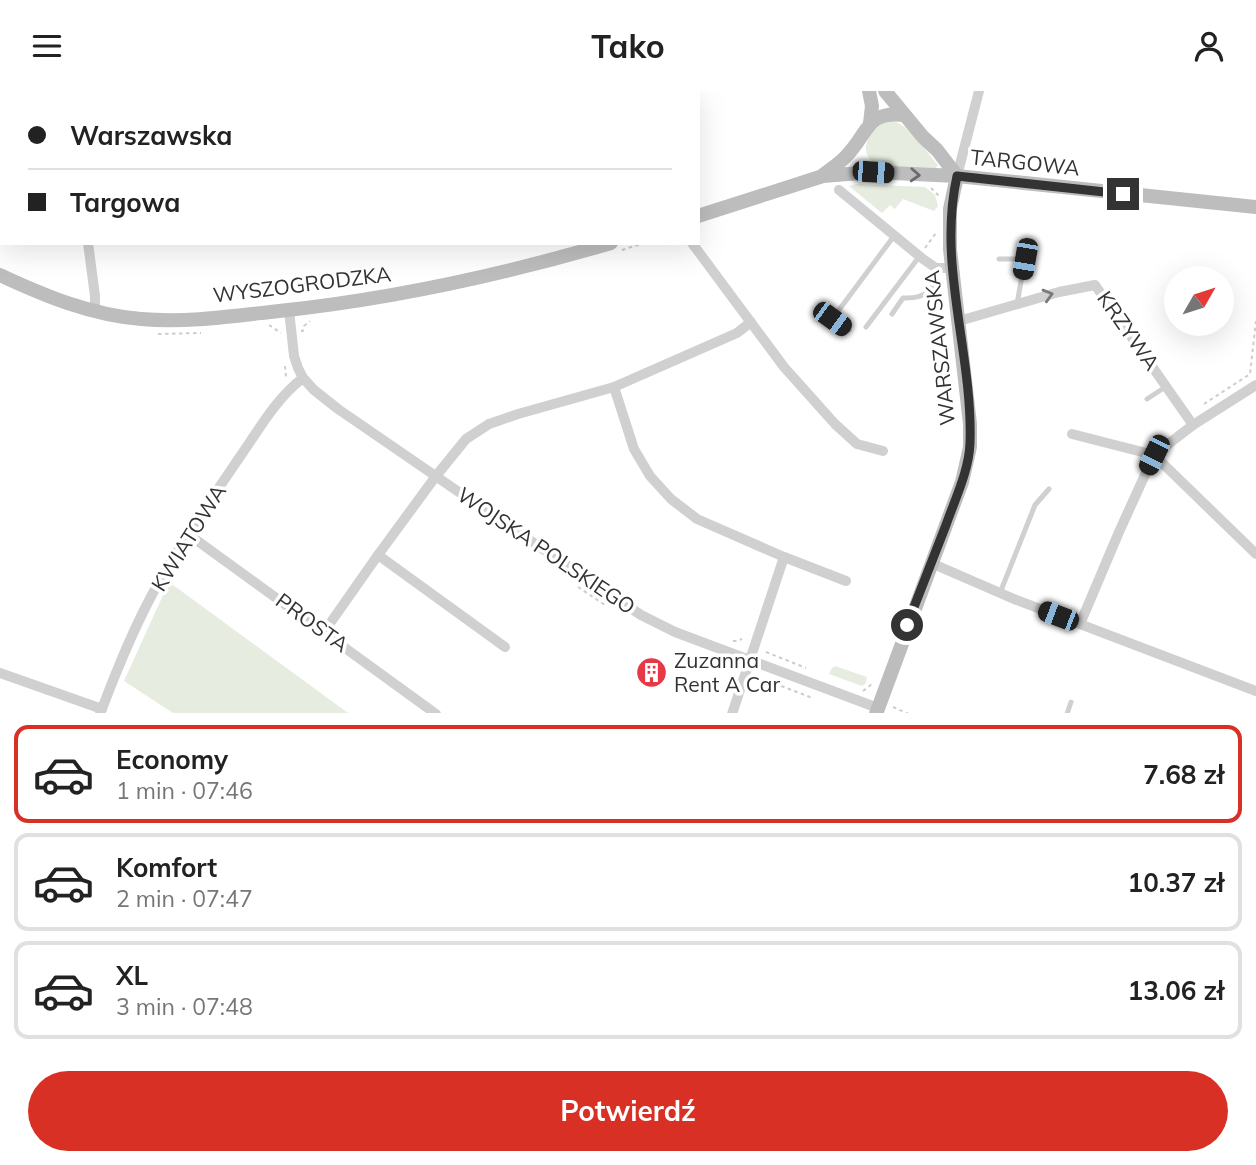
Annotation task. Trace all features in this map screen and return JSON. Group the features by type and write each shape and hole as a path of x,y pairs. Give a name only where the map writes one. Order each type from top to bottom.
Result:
{"main road":[{"path":"823,176 847,156 870,123 872,106 869,91"},
{"path":"885,91 957,176"},
{"path":"870,123 880,116 904,115"},
{"path":"859,142 860,158 873,172"},
{"path":"700,215 823,176 873,172 957,176"},
{"name":"TARGOWA","path":"957,176 1256,208"},
{"name":"WARSZAWSKA","path":"882,709 931,563 962,482 970,447 969,405 949,227 957,176"},
{"name":"WYSZOGRODZKA","path":"0,275 47,297 95,312 139,319 184,321 402,294 603,245"}],"street":[{"name":"WARSZAWSKA","path":"957,176 979,91"},
{"path":"839,190 936,268 952,268"},
{"path":"88,245 95,312"},
{"path":"693,245 784,367 835,424 857,444 883,451"},
{"name":"KRZYWA","path":"959,321 1059,292 1095,285 1193,425"},
{"path":"289,310 294,356 303,378"},
{"path":"324,632 436,476 466,439 489,424 614,387 737,333 751,322"},
{"name":"WOJSKA POLSKIEGO","path":"303,378 338,409 641,615 675,632 882,709"},
{"name":"KWIATOWA","path":"101,711 130,639 188,534 275,407 293,385 303,378"},
{"path":"1080,624 1154,455 1193,425 1256,385"},
{"path":"614,387 634,449 650,476 671,499 697,519 846,581"},
{"path":"1072,434 1154,455 1256,554"},
{"name":"PROSTA","path":"188,534 436,713"},
{"path":"378,555 505,647"},
{"path":"732,713 784,557"},
{"path":"931,563 1000,593 1256,691"},
{"path":"0,673 101,711"}],"lane":[{"path":"849,330 832,319 894,236"},
{"path":"866,327 921,254"},
{"path":"999,259 1025,259 1017,304"},
{"path":"892,314 903,298 915,298 928,292 937,279 936,268"},
{"path":"1147,399 1167,386"},
{"path":"1000,593 1035,505 1049,489"},
{"path":"1067,713 1071,702"}],"path":[{"path":"925,185 939,195 940,201"},
{"path":"921,254 938,231"},
{"path":"1203,405 1250,374 1256,321"},
{"path":"576,585 609,608"},
{"path":"730,641 736,642 747,635"},
{"path":"742,639 754,647"},
{"path":"745,673 810,697 815,694"},
{"path":"858,700 862,692 871,685"},
{"path":"882,709 909,713"}],"shaded area":[{"path":"890,120 911,132 938,165 936,168 876,165 870,159 866,146 868,139 877,128"},
{"path":"849,186 925,187 935,195 938,206 934,211 903,199 895,209 890,205 882,213"},
{"path":"169,582 348,713 173,713 124,681"},
{"path":"835,666 867,677 866,683 862,686 829,674"}],"place":[{"name":"Zuzanna Rent A Car","path":"651,673"}],"route":[{"path":"907,625 962,482 970,447 969,405 950,249 950,209 957,176 1123,194"}]}
